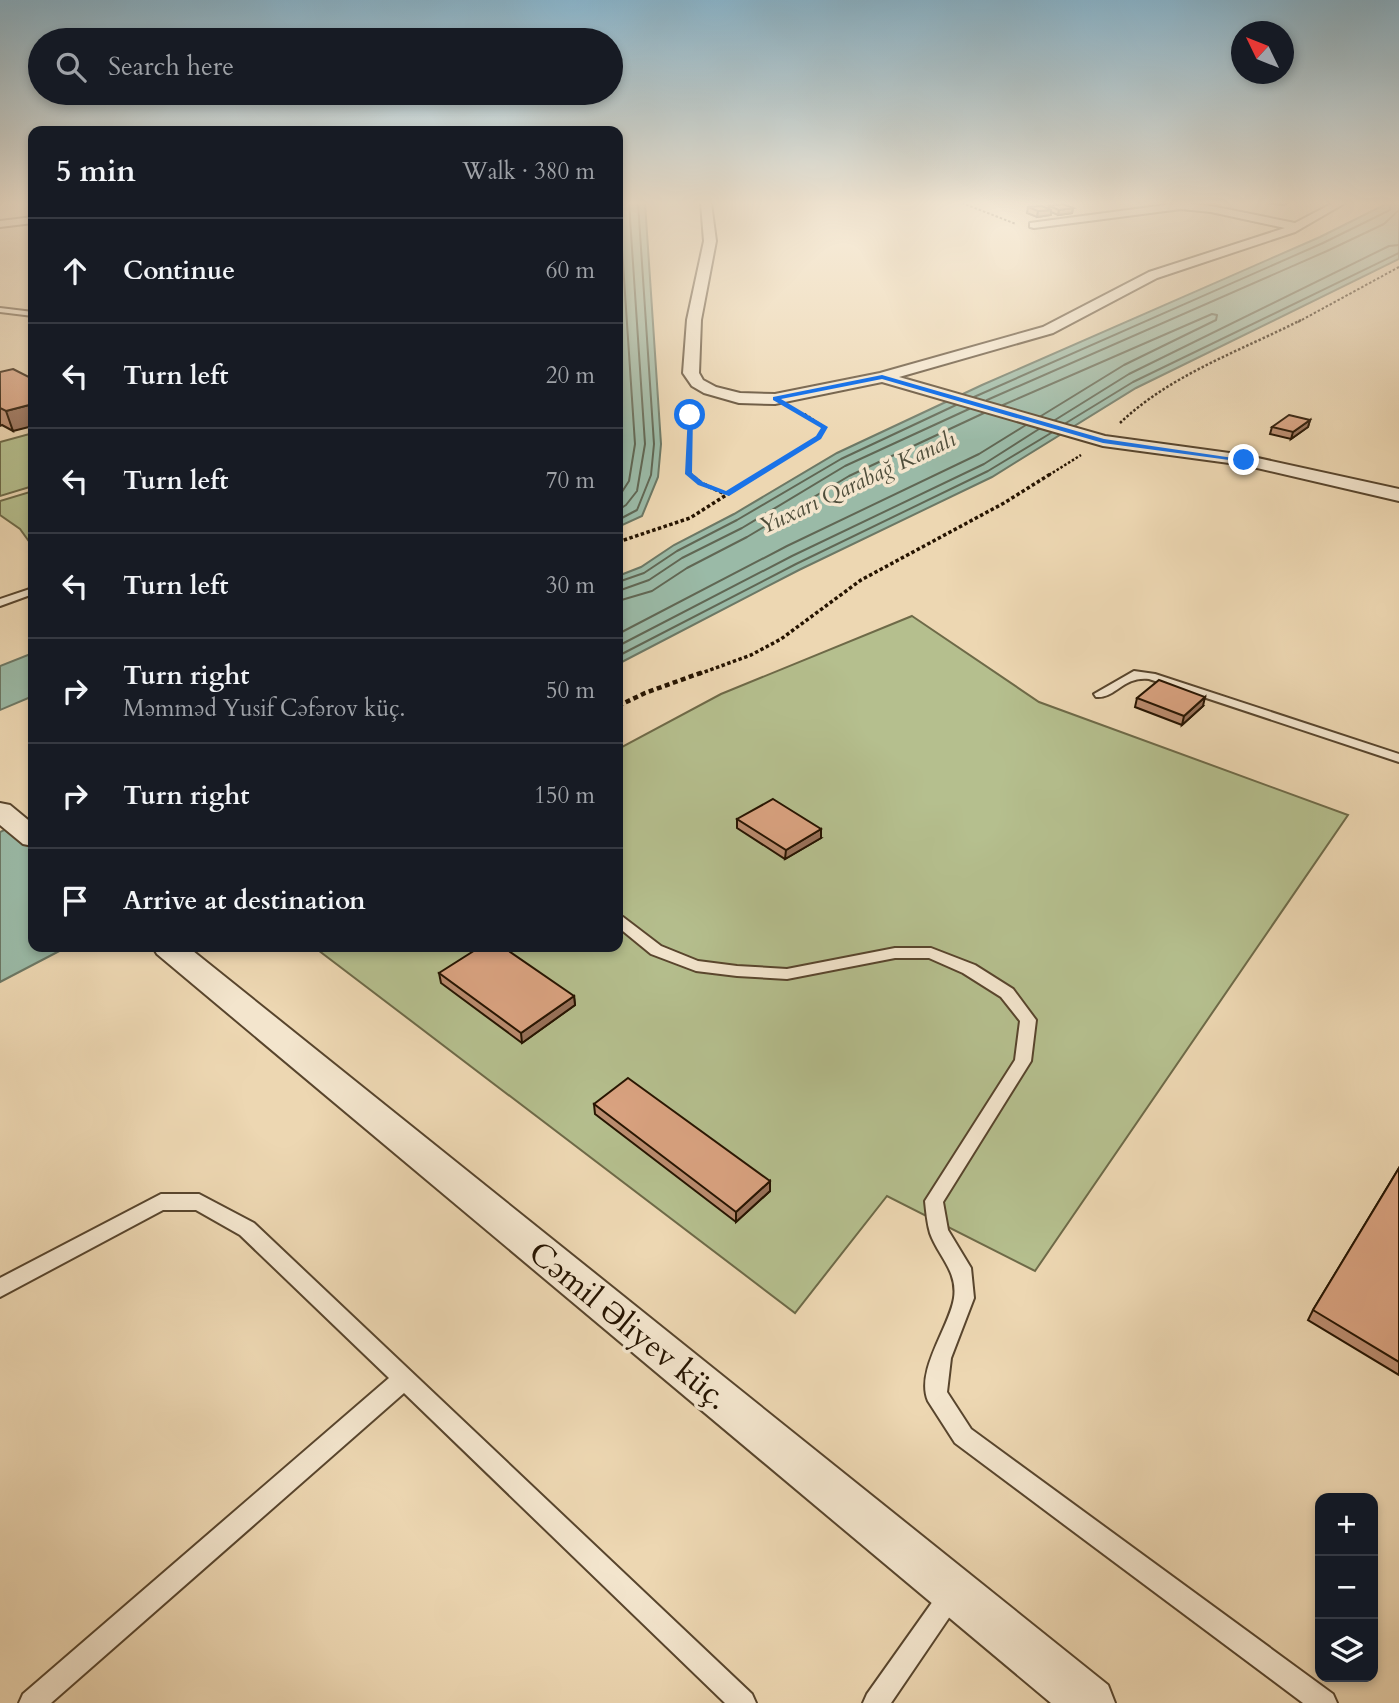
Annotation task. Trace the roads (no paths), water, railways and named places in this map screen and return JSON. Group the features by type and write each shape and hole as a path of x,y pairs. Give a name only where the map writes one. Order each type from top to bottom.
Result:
{"street":[{"path":"701,282 694,320 691,373 697,383 710,390 739,398 775,398 882,377 1048,330 1139,282"},
{"path":"882,377 1103,441 1244,460 1399,495"},
{"path":"0,811 28,834"},
{"name":"Cəmil Əliyev küç.","path":"174,952 1090,1703"}],"lane":[{"path":"0,310 28,313"},
{"path":"0,604 28,593"},
{"path":"1100,694 1134,674 1151,676 1399,758"},
{"path":"623,924 656,950 696,966 787,974 895,953 931,953 968,969 1007,993 1028,1020 1023,1061 934,1201 939,1232 961,1268 964,1298 941,1358 936,1394 963,1436 1324,1703"},
{"path":"0,1288 161,1202 199,1202 247,1229 743,1703"},
{"path":"32,1703 405,1378"},
{"path":"876,1703 954,1591"}],"water":[{"path":"623,282 650,282 661,444 658,477 642,516 623,525"},
{"name":"Yuxarı Qarabağ Kanalı","path":"1216,282 1351,282 1136,388 992,477 799,570 623,661 623,574 641,567 674,545 734,514 837,453 982,385"},
{"path":"28,655 28,698 0,710 0,666"},
{"path":"28,818 28,952 57,952 0,982 0,832"}]}
